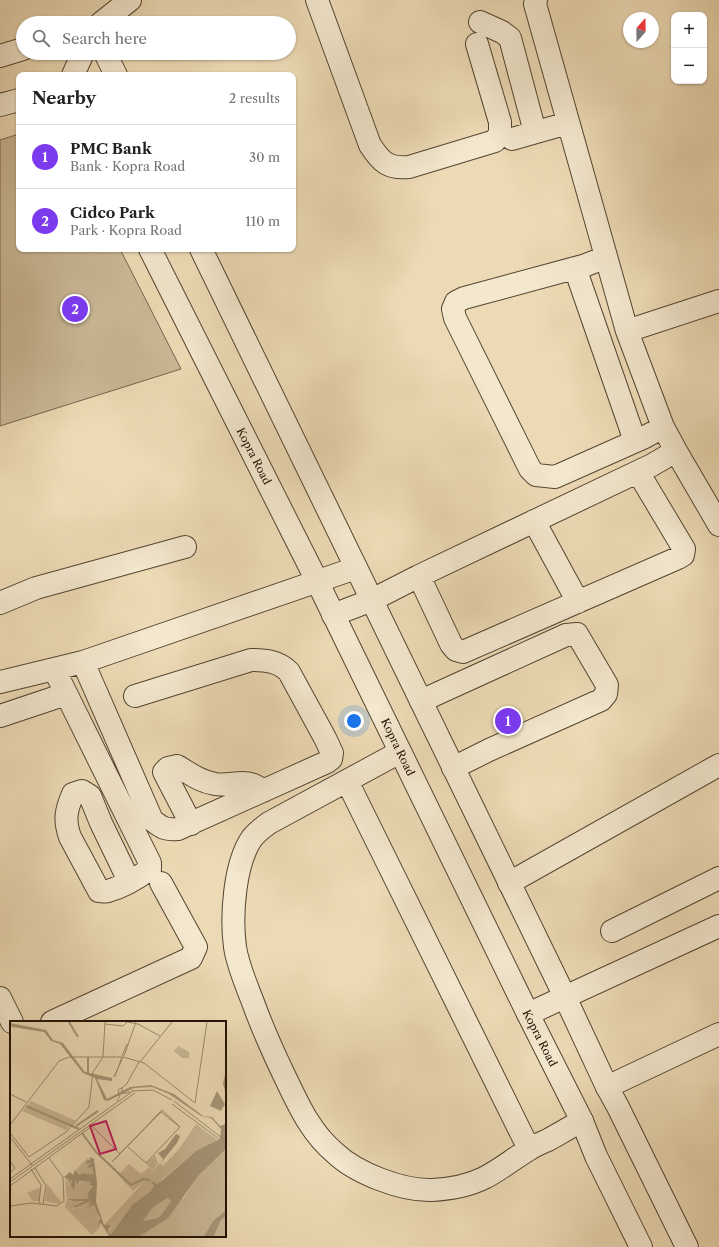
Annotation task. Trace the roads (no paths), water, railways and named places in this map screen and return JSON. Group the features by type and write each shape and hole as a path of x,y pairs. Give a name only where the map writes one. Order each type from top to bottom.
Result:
{"street":[{"path":"110,16 130,0"},
{"path":"317,0 370,145 378,158 388,165 398,168 409,168 495,140 500,133 500,122 477,44"},
{"path":"532,1 627,331 663,427 719,525"},
{"path":"480,22 502,32 510,38 534,132"},
{"path":"0,56 16,51"},
{"path":"74,72 80,60"},
{"path":"108,60 114,72"},
{"path":"0,105 16,101"},
{"path":"512,139 568,123"},
{"name":"Kopra Road","path":"152,252 317,581 528,1014 582,1121 596,1156 641,1247"},
{"path":"202,252 686,1247"},
{"path":"606,257 575,268 464,298 456,302 453,309 455,318 530,469 536,475 554,477 663,427"},
{"path":"575,268 635,441"},
{"path":"627,331 719,301"},
{"path":"333,615 372,600 419,576 638,472 676,451"},
{"path":"419,576 451,644 456,650 462,652 678,558 683,555 684,549 638,472"},
{"path":"534,521 578,602"},
{"path":"0,603 36,588 185,547"},
{"path":"0,682 83,662 356,568"},
{"path":"421,701 566,635 577,634 607,686 606,694 601,700 489,750 453,768"},
{"path":"83,662 152,820 161,827 169,830 178,829 191,824 327,762 332,753 290,672 283,666 265,660 251,660 135,696"},
{"path":"54,669 150,863 150,869 129,881"},
{"path":"0,716 66,694"},
{"path":"400,752 269,823 259,830 251,840 237,878 233,924 235,948 240,968 267,1040 302,1114 334,1153 348,1164 368,1175 412,1189 431,1190 464,1186 485,1177 529,1149 582,1121"},
{"path":"191,824 164,772 168,768 177,766 193,777 205,782 217,784 249,783 263,791"},
{"path":"510,883 719,766"},
{"path":"347,781 529,1149"},
{"path":"612,931 719,878"},
{"path":"54,1021 191,958 196,947 161,882"},
{"path":"528,1014 719,926"},
{"path":"0,998 12,1021"},
{"path":"607,1086 719,1034"}],"place":[{"name":"Cidco Park","path":"75,309"},
{"name":"PMC Bank","path":"508,721"}]}
